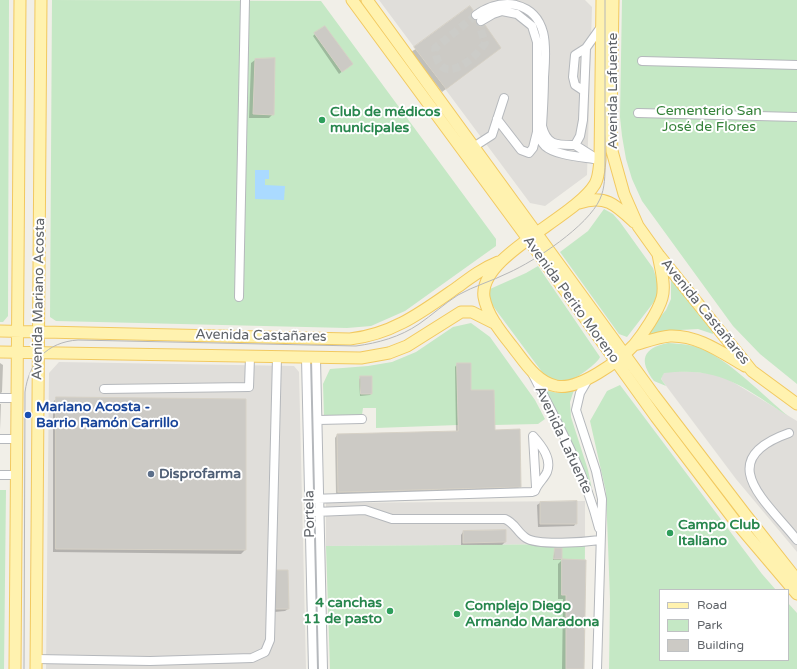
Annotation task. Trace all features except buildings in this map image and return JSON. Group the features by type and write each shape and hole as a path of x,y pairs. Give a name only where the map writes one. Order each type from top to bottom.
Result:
{"main road":[{"name":"Avenida Mariano Acosta","path":"15,669 20,0"},
{"name":"Avenida Mariano Acosta","path":"36,664 41,0"},
{"name":"Avenida Perito Moreno","path":"352,0 528,239 656,417 731,515 797,594"},
{"name":"Avenida Perito Moreno","path":"367,0 744,514 797,580"},
{"name":"Avenida Lafuente","path":"500,261 537,232 579,203 596,182 600,160 602,0"},
{"name":"Avenida Lafuente","path":"613,0 610,127 612,151 624,194 638,226"},
{"name":"Avenida Lafuente","path":"579,203 594,199 605,200 621,210 638,226 658,254 663,297 652,318 634,345"},
{"name":"Avenida Castañares","path":"658,254 752,371"},
{"name":"Avenida Castañares","path":"0,331 350,339 364,337 394,328 410,319 482,270 500,261"},
{"path":"500,261 488,276 484,288 484,297 496,324 530,369 542,380 556,386 568,386 587,381 634,345"},
{"name":"Avenida Castañares","path":"0,352 361,358 389,352 406,346 461,312 472,312 496,324"},
{"name":"Avenida Castañares","path":"634,345 670,336 684,337 710,346 752,371 797,404"}],"street":[{"path":"240,297 245,0"},
{"path":"479,18 502,11 517,14 536,24 546,41 542,126 545,138 550,142 575,145 600,160"},
{"path":"497,118 521,150 529,152 533,148 537,132 536,24"},
{"path":"575,145 580,136 583,120 586,48 601,27"},
{"path":"642,61 797,65"},
{"path":"475,146 492,135 504,98"},
{"path":"638,113 797,117"},
{"path":"537,132 545,146 553,151 600,160"},
{"path":"104,389 248,388 250,357"},
{"path":"36,664 252,658 265,652 270,640 278,357"},
{"name":"Portela","path":"311,358 318,420 323,669"},
{"name":"Portela","path":"311,358 310,512 313,669"},
{"name":"Avenida Lafuente","path":"530,369 554,414 579,468 593,505 600,537"},
{"name":"Avenida Lafuente","path":"587,381 580,393 576,410 600,485 602,499 597,669"},
{"path":"0,398 18,398"},
{"path":"318,420 362,419"},
{"path":"789,433 770,440 752,458 748,469 752,483 797,540"},
{"path":"310,499 532,492 536,487 547,473 548,464 544,448 533,436 536,487"},
{"path":"0,439 17,440"},
{"path":"0,475 17,476"},
{"path":"310,512 365,510 392,519 505,519 511,521 526,538 537,542 585,542 600,537"}],"shaded area":[{"path":"379,0 585,0 592,7 587,175 545,206 530,203"},
{"path":"59,362 294,366 299,372 306,669 46,669 49,373"},
{"path":"678,371 710,373 723,376 797,421 797,552 736,479 661,379 664,372"},
{"path":"585,501 585,544 326,546 326,503"}],"green space":[{"path":"0,0 9,0 8,316 3,322 0,322"},
{"path":"52,0 321,1 496,239 496,246 405,311 371,326 347,328 56,321 50,317"},
{"name":"Cementerio San José de Flores","path":"622,0 797,0 797,384 760,354 733,326 642,201 632,179 626,159 620,117"},
{"path":"604,209 613,214 620,222 653,268 658,283 657,298 627,337 619,334 560,252 588,231"},
{"path":"538,266 600,357 595,363 577,377 566,382 556,382 545,376 490,302 490,289"},
{"path":"671,277 713,331 713,334 698,329 680,330 647,336 647,332 666,310 671,299"},
{"path":"471,323 490,337 535,400 545,419 538,424 494,425 494,390 471,390 471,363 457,363 458,425 376,428 376,408 363,408 362,415 324,416 323,384 330,369 368,366 392,362 416,352 453,327"},
{"path":"668,343 694,346 713,354 735,370 788,416 744,388 716,376 684,372 664,373 661,379 666,386 654,381 646,367 646,356 653,348"},
{"name":"Campo Club Italiano","path":"620,385 762,574 775,589 659,589 659,661 789,661 789,604 797,613 797,669 609,669 610,599 606,492 590,421 607,391"},
{"path":"544,390 558,393 574,390 570,402 571,417 588,470 595,504"},
{"path":"0,490 6,490 4,669 0,669"},
{"name":"Complejo Diego Armando Maradona","path":"585,544 584,669 330,669 326,546"}],"water":[{"path":"255,170 269,170 269,179 265,179 265,185 285,186 284,200 255,199"}],"tunnel":[{"path":"476,15 435,48 438,60 443,67 449,69 457,68 480,50 485,43 480,27 481,21"}],"tram line":[{"path":"24,669 25,392 27,381 35,363 41,356 49,349 57,345 78,340 364,345 389,339 412,329 458,295 502,276 532,260 560,242 573,231 594,209 603,190 605,168 605,0"}],"place":[{"name":"Club de médicos municipales","path":"322,120"},
{"name":"Mariano Acosta - Barrio Ramón Carrillo","path":"28,415"},
{"name":"Disprofarma","path":"151,474"},
{"name":"Campo Club Italiano","path":"670,533"},
{"name":"4 canchas 11 de pasto","path":"390,611"},
{"name":"Complejo Diego Armando Maradona","path":"457,614"}]}
